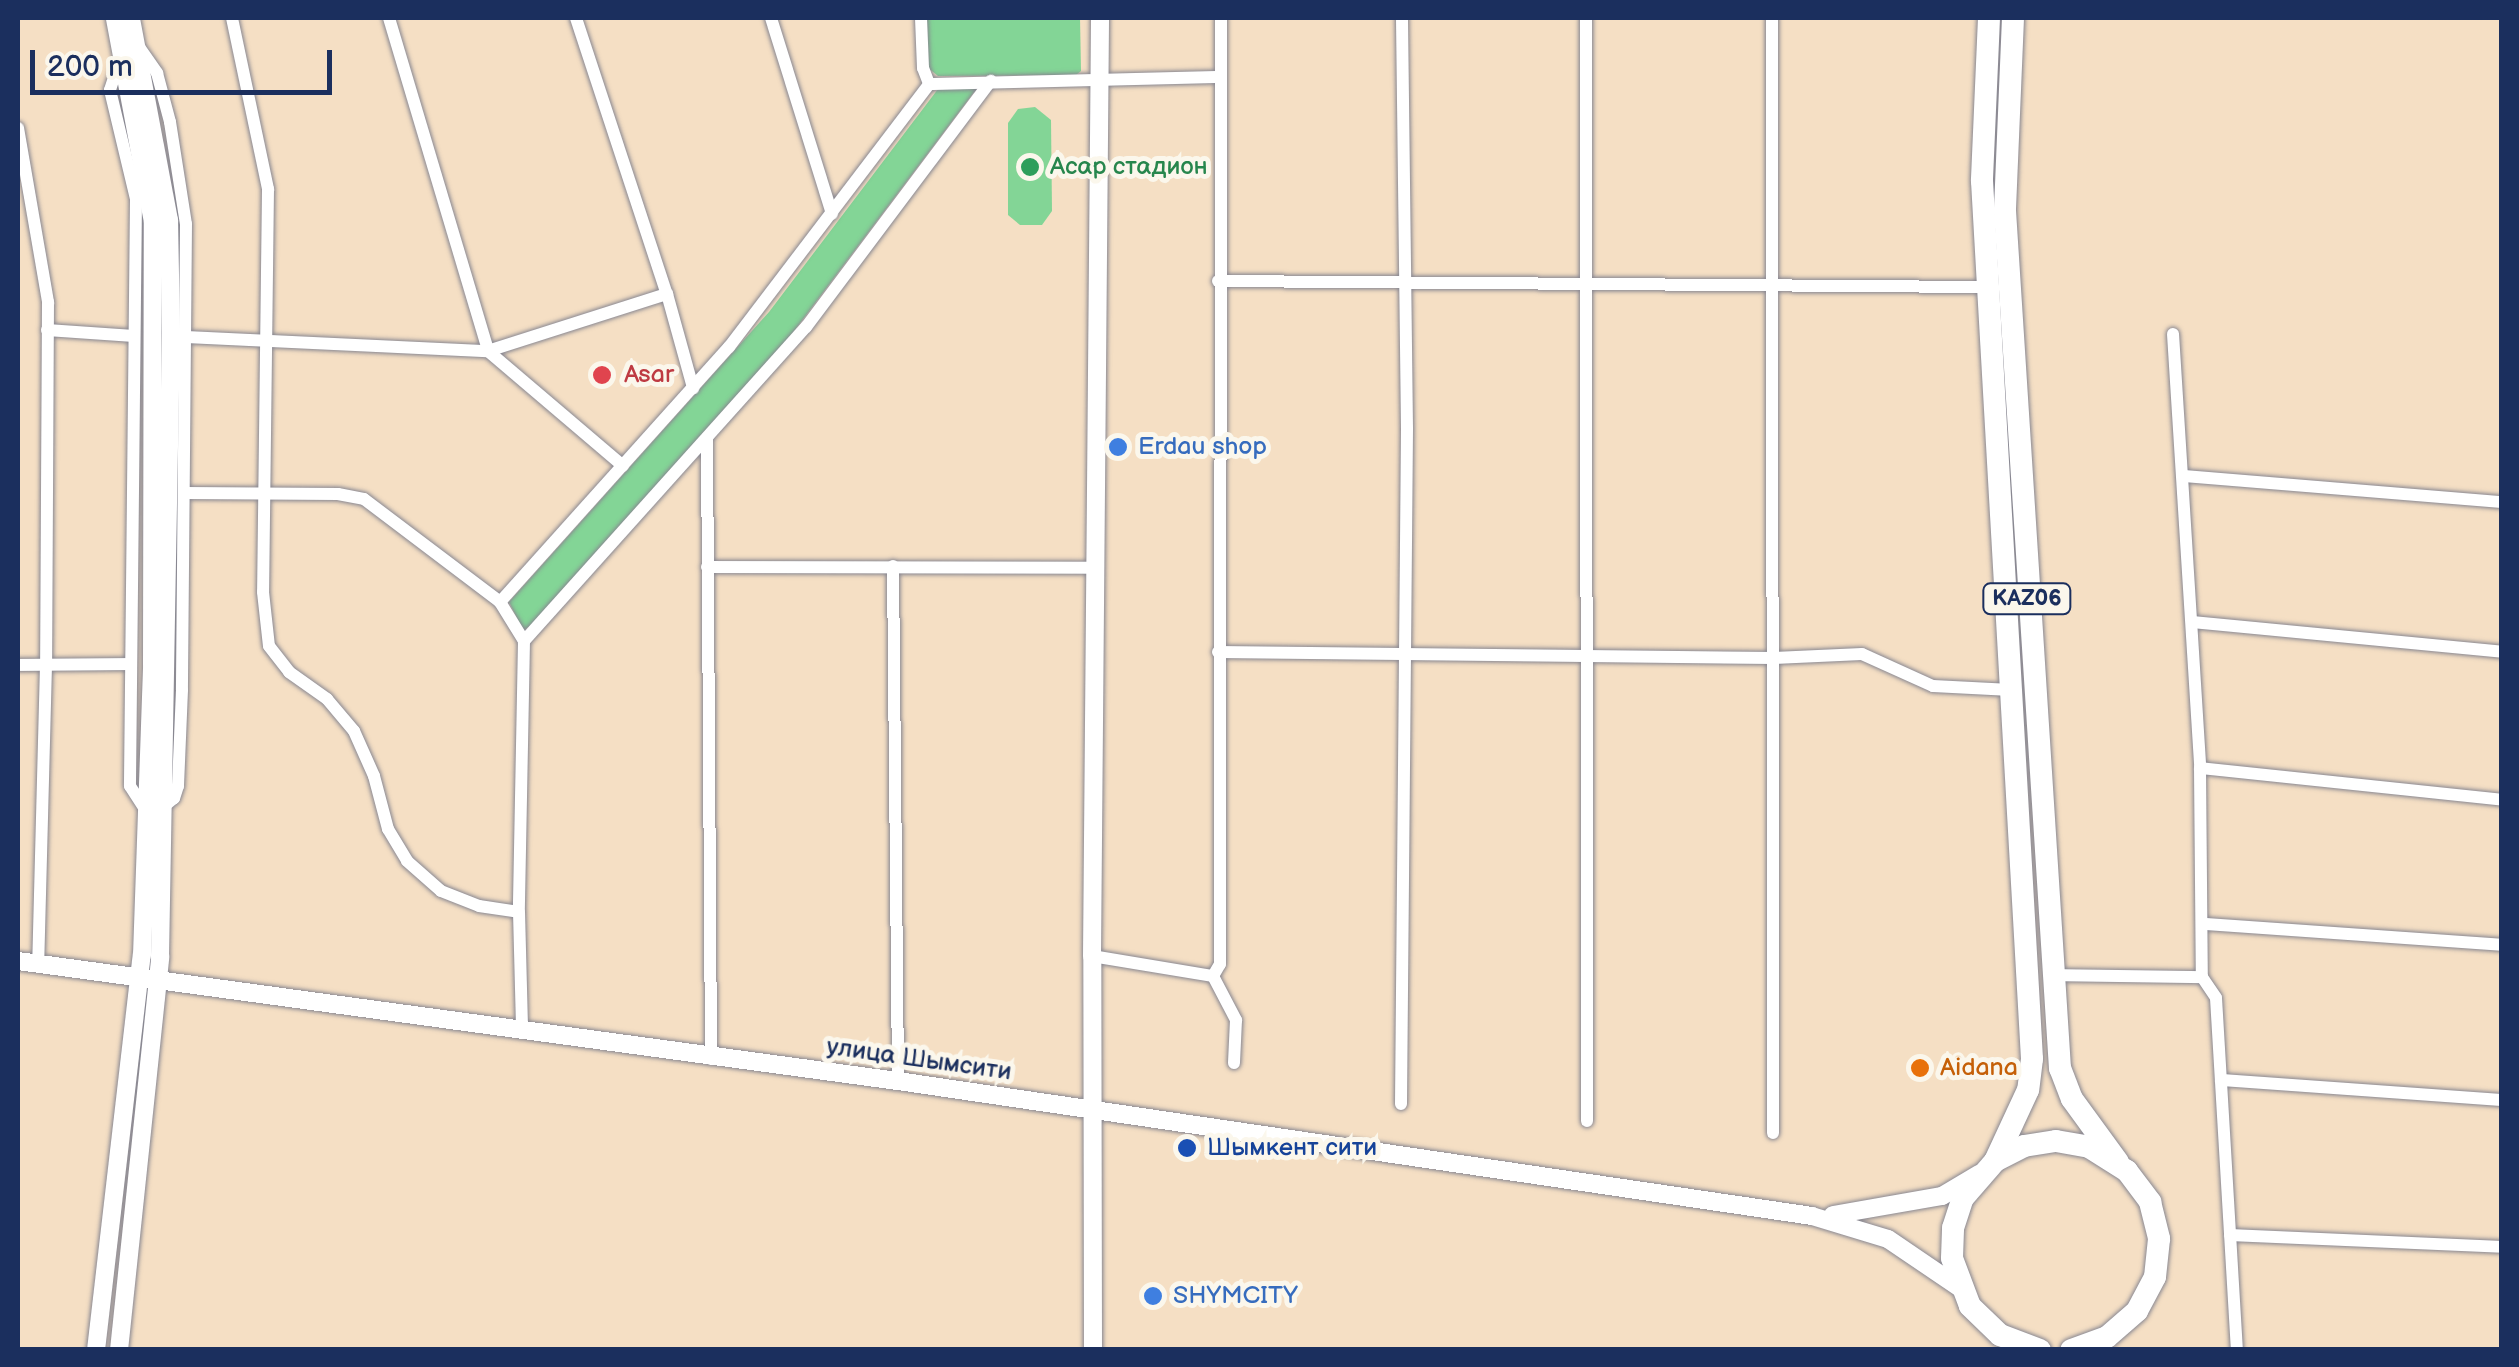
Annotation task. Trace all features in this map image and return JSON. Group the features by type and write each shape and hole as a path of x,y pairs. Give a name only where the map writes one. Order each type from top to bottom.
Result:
{"highway":[{"name":"KАZ06","path":"1990,18 1982,182 2032,1074 2015,1122 1988,1167 1962,1198 1952,1228 1952,1258 1960,1288 1984,1322 2004,1342 2040,1350"},
{"name":"KАZ06","path":"2013,18 2006,230 2053,975 2064,1085 2118,1162 2144,1190 2159,1239 2150,1289 2110,1350"},
{"path":"1988,1167 2024,1146 2056,1142 2088,1147 2118,1162"},
{"path":"2071,1350 2108,1337 2128,1320"}],"main road":[{"path":"115,18 131,49 177,222 168,666 153,809"},
{"path":"119,1350 149,979 153,809 153,222 130,18"},
{"path":"1094,1350 1092,956 1100,18"},
{"name":"улица Шымсити","path":"18,961 898,1081 1812,1216 1888,1239 1960,1288"},
{"path":"96,1350 149,979"},
{"name":"улица Шымсити","path":"1812,1216 1904,1206 1942,1196 1988,1167"}],"street":[{"path":"232,18 268,189 264,624 269,646 289,672 327,699 354,732 374,776 388,829 407,861 442,891 479,906 519,912"},
{"path":"389,18 488,351 623,466"},
{"path":"576,18 667,294 692,388"},
{"path":"771,18 832,214"},
{"path":"921,18 923,68 929,84"},
{"path":"1213,976 1220,964 1221,18"},
{"path":"1401,1104 1406,284 1402,18"},
{"path":"1586,18 1588,1121"},
{"path":"1772,18 1773,1132"},
{"path":"131,49 110,90 136,198 130,786 153,809 174,798 178,786 186,337 177,222"},
{"path":"929,84 1220,77"},
{"path":"524,641 806,327 992,81"},
{"path":"500,602 692,388 832,214 929,84"},
{"path":"18,128 48,302 46,664 38,964"},
{"path":"1218,282 1772,282 1988,287"},
{"path":"186,337 488,351 667,294"},
{"path":"47,330 134,336"},
{"path":"2172,334 2200,768 2205,924 2202,977 2216,998 2237,1350"},
{"path":"707,438 711,1058"},
{"path":"2184,476 2502,502"},
{"path":"185,493 338,494 364,499 500,602 524,641 519,912 522,1030"},
{"path":"892,566 898,1081"},
{"path":"707,567 1096,568"},
{"path":"2193,622 2502,652"},
{"path":"1218,652 1774,658 1862,654 1932,686 2011,690"},
{"path":"18,665 129,664"},
{"path":"2200,768 2502,800"},
{"path":"2205,924 2502,946"},
{"path":"1092,956 1213,976"},
{"path":"2053,975 2202,977"},
{"path":"1213,976 1236,1020 1234,1063"},
{"path":"2221,1080 2502,1100"},
{"path":"2230,1236 2502,1247"}],"green space":[{"path":"926,18 1080,18 1081,71 1076,75 938,76 927,67"},
{"path":"977,88 788,339 532,625 523,630 509,602 769,312 938,89"},
{"name":"Асар стадион","path":"1035,107 1051,120 1052,211 1042,225 1020,225 1008,215 1008,123 1018,109"}],"place":[{"name":"Асар стадион","path":"1030,167"},
{"name":"Asar","path":"602,375"},
{"name":"Erdau shop","path":"1118,447"},
{"name":"Aidana","path":"1920,1068"},
{"name":"Шымкент сити","path":"1187,1148"},
{"name":"SHYMCITY","path":"1153,1296"}]}
